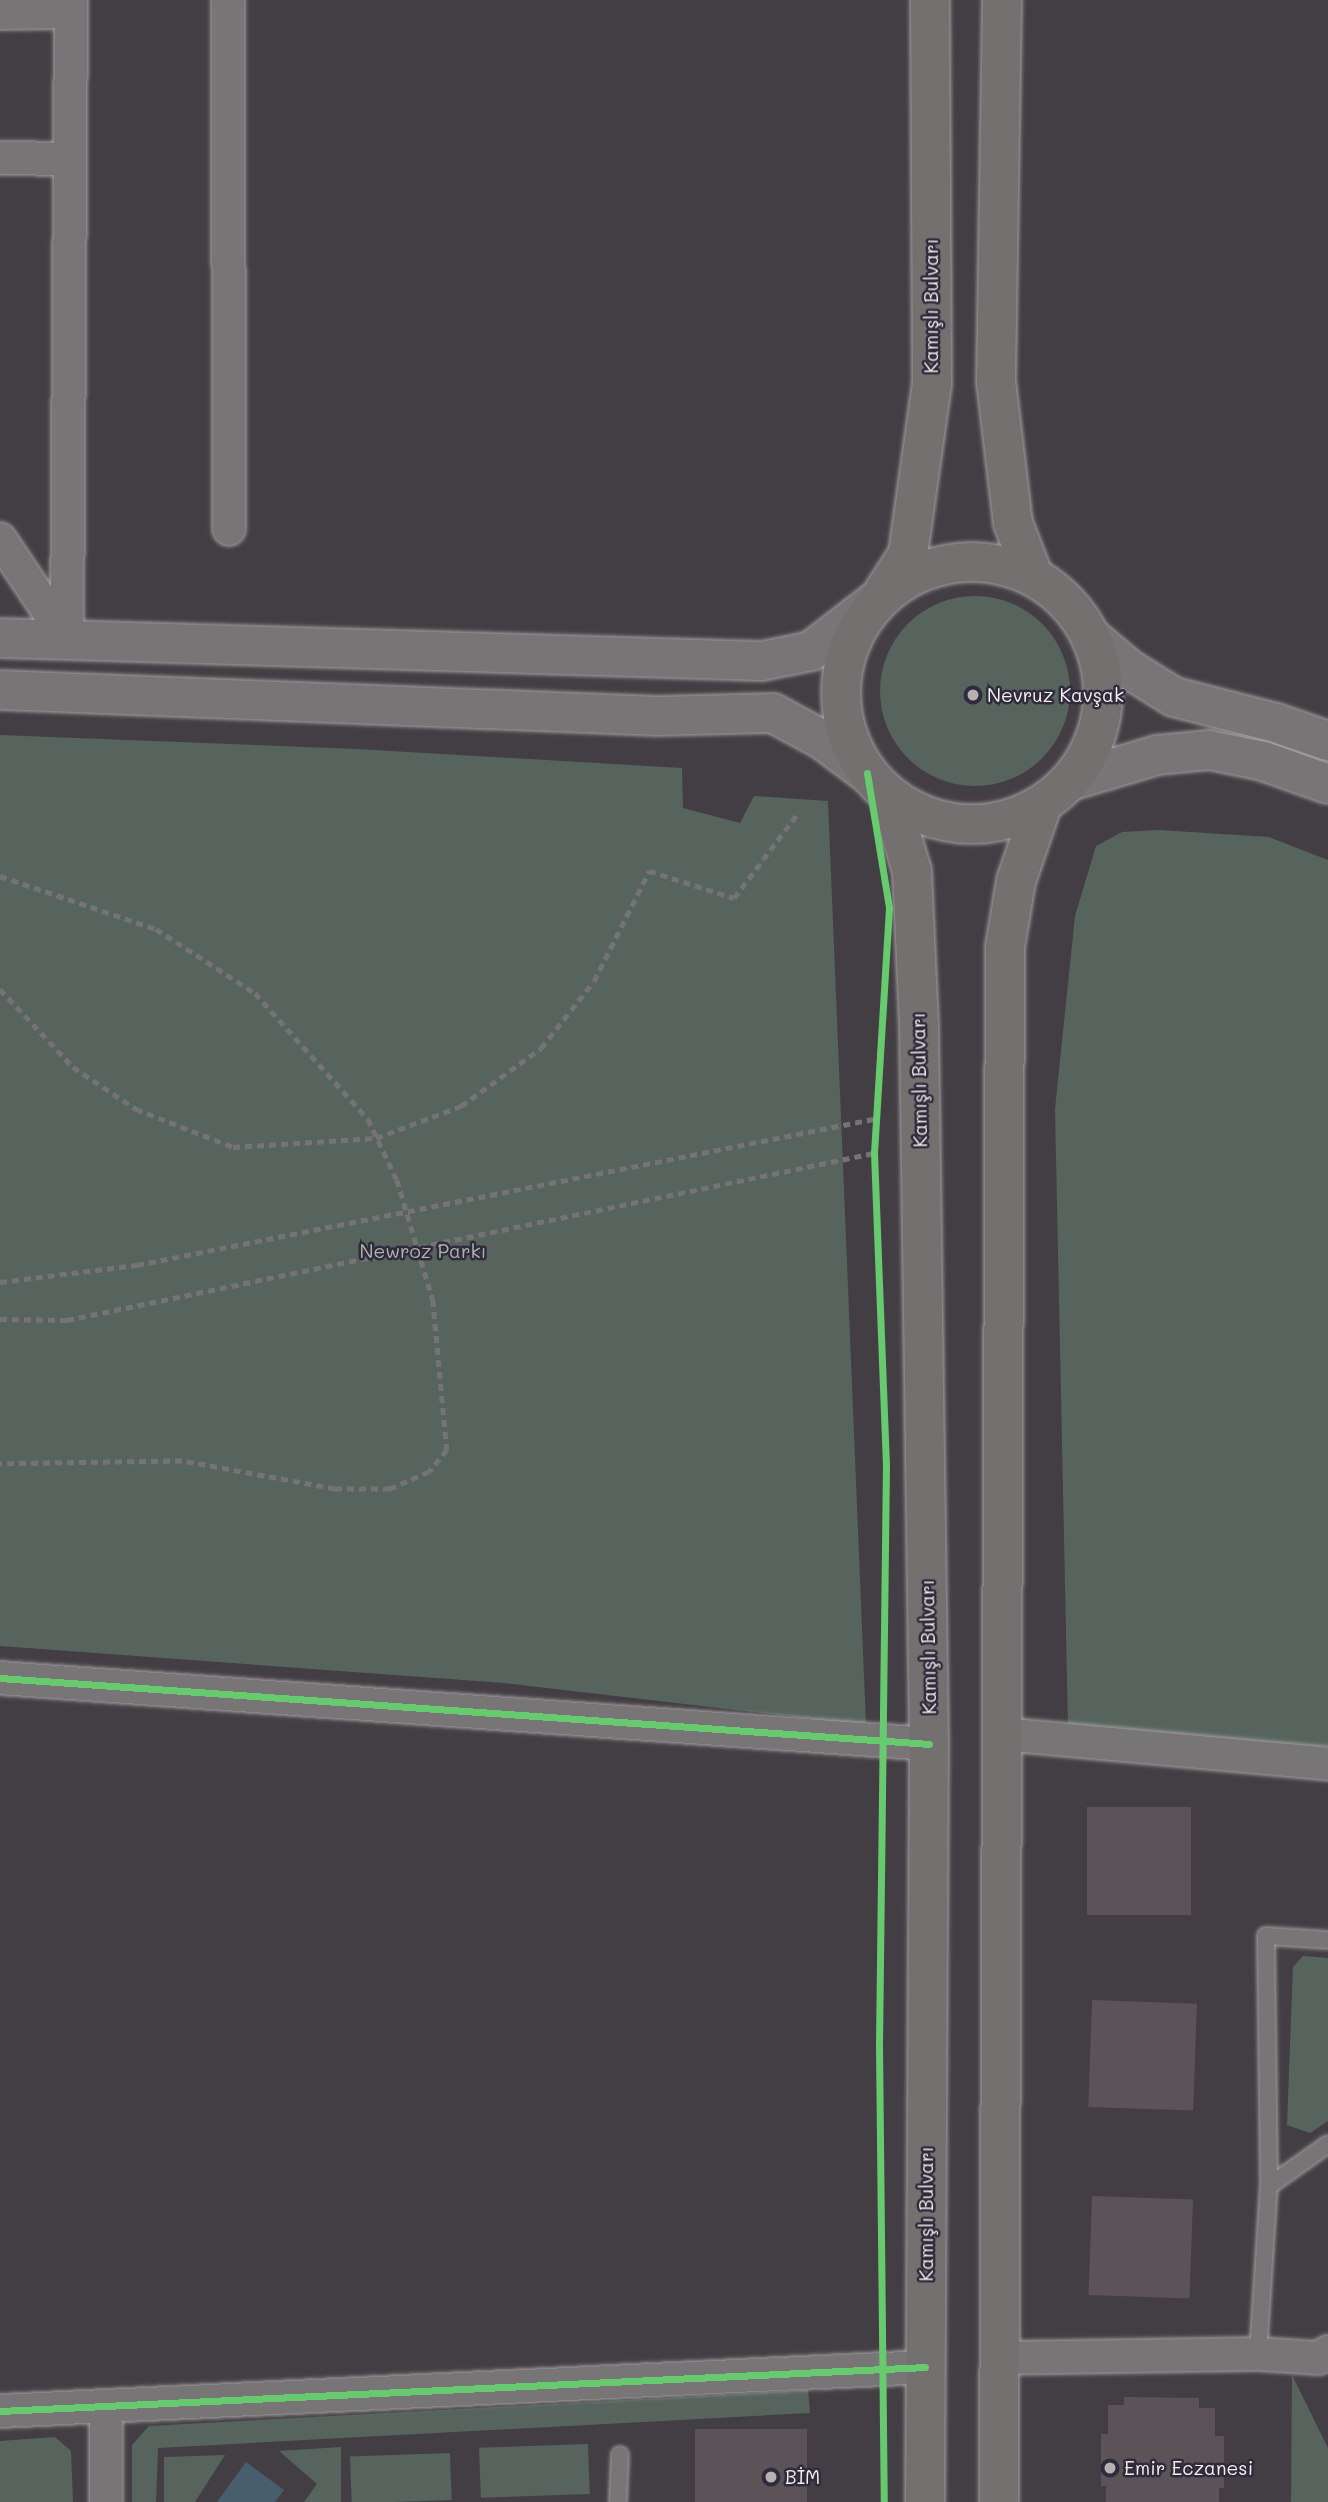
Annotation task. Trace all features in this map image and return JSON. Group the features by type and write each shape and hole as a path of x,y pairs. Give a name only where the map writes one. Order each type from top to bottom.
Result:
{"highway":[{"name":"Kamışlı Bulvarı","path":"925,2502 929,1744 912,871 878,784 851,746 842,716 841,675 853,635 908,554 932,384 930,0"},
{"path":"1002,0 996,381 1013,523 1033,575"},
{"path":"877,600 911,575 951,562 993,562 1033,575 1067,601 1090,636 1102,676 1102,714 1091,749 1056,793 1016,881 1005,947 999,2502"},
{"path":"878,784 917,813 958,823 1012,818 1056,793"}],"main road":[{"path":"0,638 762,660 810,651 877,600"},
{"path":"1090,636 1129,669 1174,697 1276,723 1328,741"},
{"path":"0,690 658,716 773,713 823,740 878,784"},
{"path":"1056,793 1157,755 1209,750 1263,761 1328,784"}],"street":[{"path":"228,0 229,529"},
{"path":"0,13 71,6 67,639"},
{"path":"0,158 69,159"},
{"path":"0,539 67,639"},
{"path":"0,1678 929,1744"},
{"path":"1001,1734 1328,1764"},
{"path":"999,2358 1258,2354 1325,2363"},
{"path":"0,2411 925,2367"},
{"path":"106,2406 106,2502"}],"lane":[{"path":"1258,2354 1269,2186 1266,1936 1328,1940"},
{"path":"1269,2186 1328,2144"},
{"path":"618,2502 620,2455"}],"path":[{"path":"0,989 73,1067 136,1109 233,1147 376,1138 461,1106 541,1048 594,981 649,871 734,898 797,813"},
{"path":"0,876 156,929 255,993 368,1119 407,1210 433,1300 447,1450 429,1472 390,1489 335,1489 182,1461 0,1464"},
{"path":"877,1130 879,1105"},
{"path":"0,1282 136,1265 879,1118"},
{"path":"875,1166 876,1141"},
{"path":"0,1319 67,1320 874,1153"}],"green space":[{"path":"975,596 1011,603 1042,624 1063,655 1070,691 1063,727 1042,758 1011,779 975,786 939,779 908,758 887,727 880,691 887,655 908,624 939,603"},
{"name":"Newroz Parkı","path":"0,735 357,749 682,768 683,808 740,823 754,796 828,801 866,1725 504,1683 0,1646"},
{"path":"1159,830 1269,837 1328,860 1328,1747 1068,1727 1055,1109 1075,916 1096,846 1122,832"},
{"path":"1303,1956 1328,1958 1328,2121 1310,2133 1287,2125 1293,1967"},
{"path":"1292,2375 1328,2448 1328,2502 1291,2502"},
{"path":"808,2390 810,2413 158,2448 156,2502 132,2502 132,2445 149,2426"},
{"path":"55,2437 71,2451 73,2502 0,2502 0,2441"},
{"path":"588,2444 590,2494 481,2498 479,2448"},
{"path":"341,2447 341,2502 304,2502 317,2484 279,2451"},
{"path":"450,2453 452,2500 352,2502 350,2456"},
{"path":"225,2455 195,2502 164,2502 164,2457"}],"water":[{"path":"246,2462 284,2490 275,2502 217,2502"}],"building":[{"path":"1087,1807 1191,1807 1191,1915 1087,1915"},
{"path":"1092,2000 1197,2004 1193,2111 1088,2107"},
{"path":"1092,2196 1193,2200 1189,2298 1089,2295"},
{"path":"1124,2397 1199,2398 1199,2408 1215,2408 1215,2436 1224,2436 1224,2488 1219,2488 1219,2502 1106,2502 1106,2486 1101,2486 1101,2434 1108,2434 1108,2405 1124,2405"},
{"path":"695,2429 807,2429 807,2502 695,2502"}],"cycle path":[{"path":"867,773 889,908 874,1153 886,1464 879,2045 884,2502"},
{"path":"0,1678 929,1744"},
{"path":"0,2411 925,2367"}],"place":[{"name":"Nevruz Kavşak","path":"973,695"},
{"name":"Emir Eczanesi","path":"1110,2468"},
{"name":"BİM","path":"771,2477"}]}
